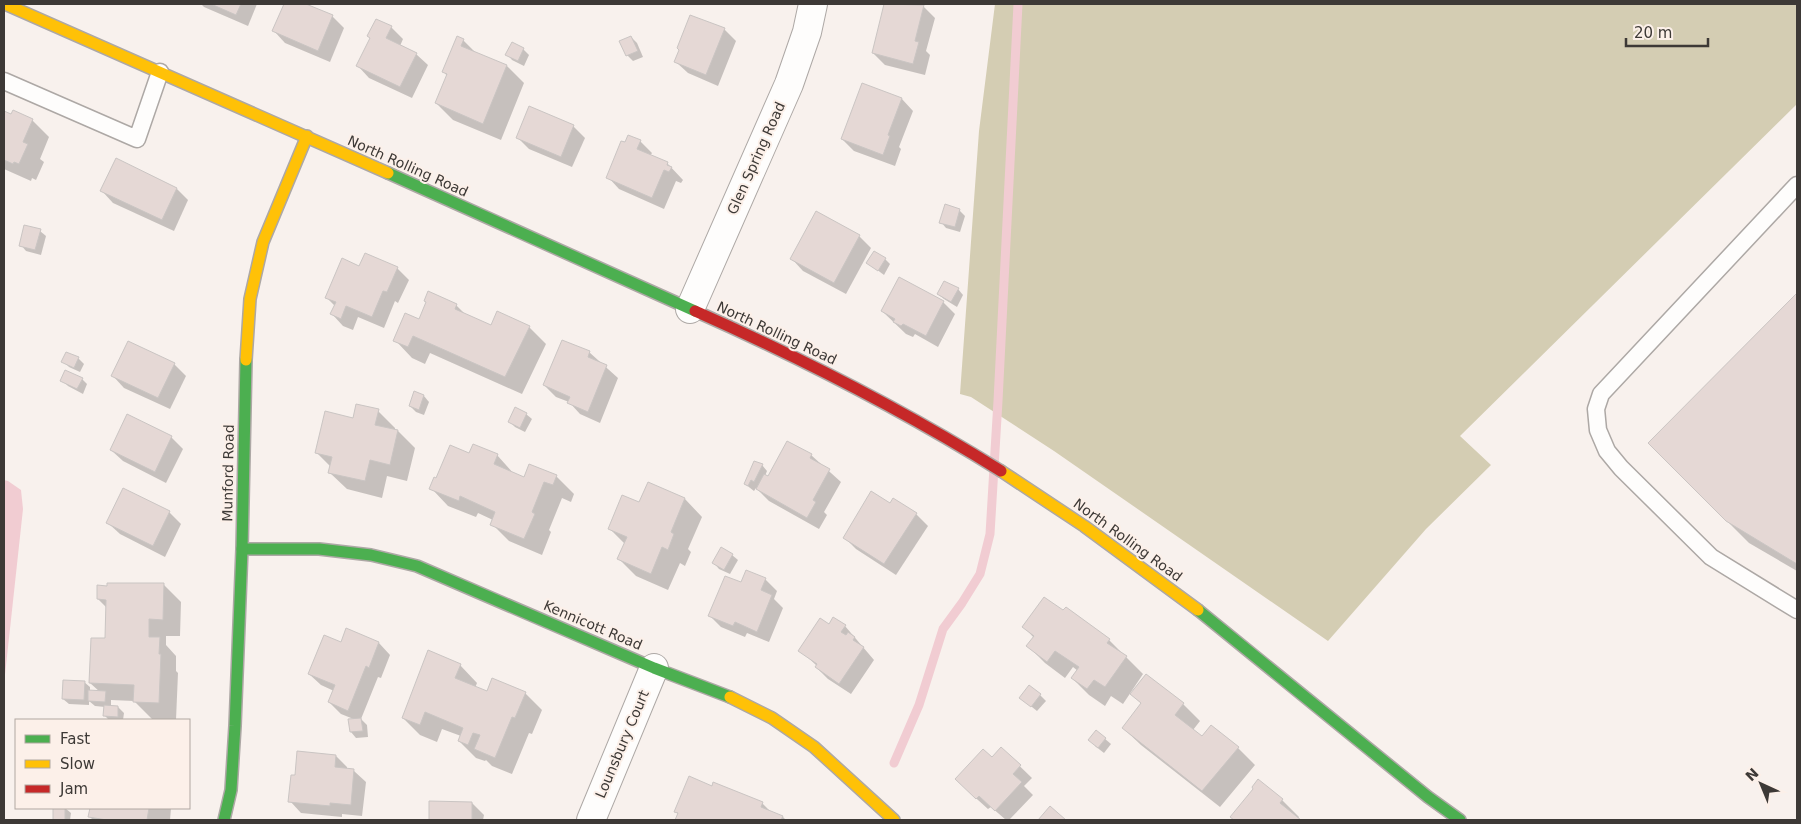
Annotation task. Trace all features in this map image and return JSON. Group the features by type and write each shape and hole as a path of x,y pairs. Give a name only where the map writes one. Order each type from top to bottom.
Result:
{"main road":[{"name":"North Rolling Road","path":"5,4 306,136 690,309 858,388 1017,480 1172,590 1460,820"},
{"name":"Munford Road","path":"224,820 231,790 242,549 246,351 250,299 263,242 306,136"},
{"name":"Kennicott Road","path":"242,549 319,549 371,555 416,566 654,668 728,696 772,718 814,747 894,820"}],"street":[{"name":"Glen Spring Road","path":"690,309 789,84 807,32 813,4"},
{"name":"Lounsbury Court","path":"591,820 654,668"}],"lane":[{"path":"4,81 137,139 160,72"},
{"path":"1797,185 1601,394 1596,410 1598,430 1607,451 1628,475 1711,557 1797,610"}],"shaded area":[{"path":"995,4 1797,4 1797,104 1460,436 1491,465 1426,529 1328,641 1054,451 971,397 960,394 979,131"},
{"path":"4,480 21,490 23,509 4,684"}],"building":[{"path":"211,4 241,4 236,15"},
{"path":"284,4 306,4 333,15 318,51 272,31"},
{"path":"884,4 924,5 915,41 919,42 913,64 872,53"},
{"path":"690,15 725,28 706,75 674,62 679,50 677,48"},
{"path":"376,19 392,26 386,38 417,53 400,87 356,66 370,38 367,36"},
{"path":"457,36 464,39 461,46 507,65 483,124 435,103 447,74 442,72"},
{"path":"631,36 638,51 626,56 619,41"},
{"path":"512,42 524,48 518,61 505,55"},
{"path":"862,83 902,98 888,135 890,136 883,155 841,139"},
{"path":"529,106 574,125 561,157 516,138"},
{"path":"13,110 33,119 23,142 28,144 19,164 14,162 13,164 4,160 4,111 11,114"},
{"path":"628,135 641,140 637,149 668,162 667,165 672,167 669,172 664,170 652,198 606,178 621,141 625,142"},
{"path":"116,158 177,188 162,220 100,191"},
{"path":"945,204 960,209 955,227 939,223"},
{"path":"816,211 860,235 834,283 790,259"},
{"path":"24,225 41,229 35,250 19,246"},
{"path":"874,251 886,258 878,271 866,263"},
{"path":"365,253 398,267 387,292 383,291 372,317 346,306 341,319 330,314 336,302 325,298 342,258 359,266"},
{"path":"899,277 944,301 926,336 903,324 901,326 893,322 895,319 881,311"},
{"path":"944,281 959,288 951,302 937,294"},
{"path":"428,291 457,304 455,309 491,325 497,311 530,326 505,377 413,336 408,347 393,341 405,313 419,319"},
{"path":"1797,293 1797,564 1726,521 1648,443"},
{"path":"562,340 590,351 588,357 607,365 588,412 567,403 570,397 543,385"},
{"path":"128,341 175,363 158,398 111,376"},
{"path":"66,352 79,357 74,368 61,362"},
{"path":"65,370 83,378 77,389 60,381"},
{"path":"414,391 424,395 419,410 409,406"},
{"path":"356,404 379,409 375,425 398,430 390,465 370,460 365,481 328,473 332,457 315,453 325,411 353,418"},
{"path":"515,407 527,413 520,428 508,422"},
{"path":"127,414 172,436 155,472 110,450"},
{"path":"787,441 812,454 810,458 830,469 813,500 816,502 807,518 756,489 764,474 768,476"},
{"path":"473,444 498,454 494,464 524,477 529,464 557,475 553,485 544,482 532,512 535,514 524,539 490,525 495,512 460,496 459,501 429,489 434,477 436,478 450,445 469,453"},
{"path":"754,461 763,464 754,482 751,480 748,486 744,484"},
{"path":"648,482 685,498 671,532 674,534 668,550 662,547 651,574 617,559 627,537 608,529 622,495 639,502"},
{"path":"123,488 170,511 153,546 106,523"},
{"path":"871,491 890,503 893,498 917,513 884,564 843,538"},
{"path":"721,547 733,554 724,570 712,563"},
{"path":"746,570 766,578 761,590 772,595 757,632 735,622 733,626 708,616 725,576 741,582"},
{"path":"107,583 164,583 163,620 149,619 149,637 160,637 159,703 133,702 134,685 89,683 91,638 105,638 106,600 97,599 97,585 107,586"},
{"path":"1044,597 1063,610 1066,607 1110,639 1107,643 1127,656 1105,687 1094,680 1087,689 1071,678 1079,667 1055,651 1047,662 1026,646 1034,636 1022,627"},
{"path":"833,617 846,625 841,632 846,635 848,632 855,637 853,640 864,647 839,684 815,667 817,664 798,651 820,618 829,624"},
{"path":"346,628 379,642 369,668 366,666 348,711 328,702 335,685 308,674 324,635 341,642"},
{"path":"428,650 461,664 455,678 487,691 492,678 526,692 515,718 512,717 495,758 474,749 480,735 473,733 468,745 458,741 463,728 425,712 420,725 402,718"},
{"path":"1146,674 1184,703 1175,715 1202,736 1211,725 1239,747 1202,791 1122,728 1141,703 1130,694"},
{"path":"63,680 85,681 84,700 62,699"},
{"path":"1029,685 1041,694 1031,707 1019,698"},
{"path":"88,690 106,691 105,702 88,701"},
{"path":"104,705 118,706 118,717 103,716"},
{"path":"361,718 363,731 350,732 348,719"},
{"path":"1096,730 1106,738 1098,748 1088,740"},
{"path":"1001,747 1021,765 1013,774 1022,782 995,811 979,796 976,799 955,779 983,749 992,757"},
{"path":"297,751 336,755 335,767 354,769 351,805 330,803 330,806 288,802 291,775 295,775"},
{"path":"689,776 712,786 713,782 763,802 761,807 783,816 781,820 675,820 678,813 674,812"},
{"path":"1258,779 1283,799 1280,803 1301,820 1234,820 1230,817 1253,789 1252,787"},
{"path":"429,801 472,802 472,820 429,820"},
{"path":"1050,806 1066,820 1038,820"},
{"path":"53,809 65,809 65,820 53,820"},
{"path":"90,809 149,809 147,820 107,820 88,817"}],"waterway":[{"path":"894,763 919,705 943,629 980,574 990,534 1018,4"}],"traffic: fast":[{"path":"388,173 695,311"},
{"path":"224,820 231,790 235,726 242,549 246,360"},
{"path":"242,549 319,549 371,555 417,566 654,668 730,697"},
{"path":"1198,610 1428,797 1460,820"}],"traffic: slow":[{"path":"5,4 388,173"},
{"path":"246,360 250,299 263,242 307,136"},
{"path":"1001,471 1084,526 1198,610"},
{"path":"730,697 772,718 814,747 894,820"}],"traffic: jam":[{"path":"695,311 774,347 851,386 927,427 1001,471"}]}
